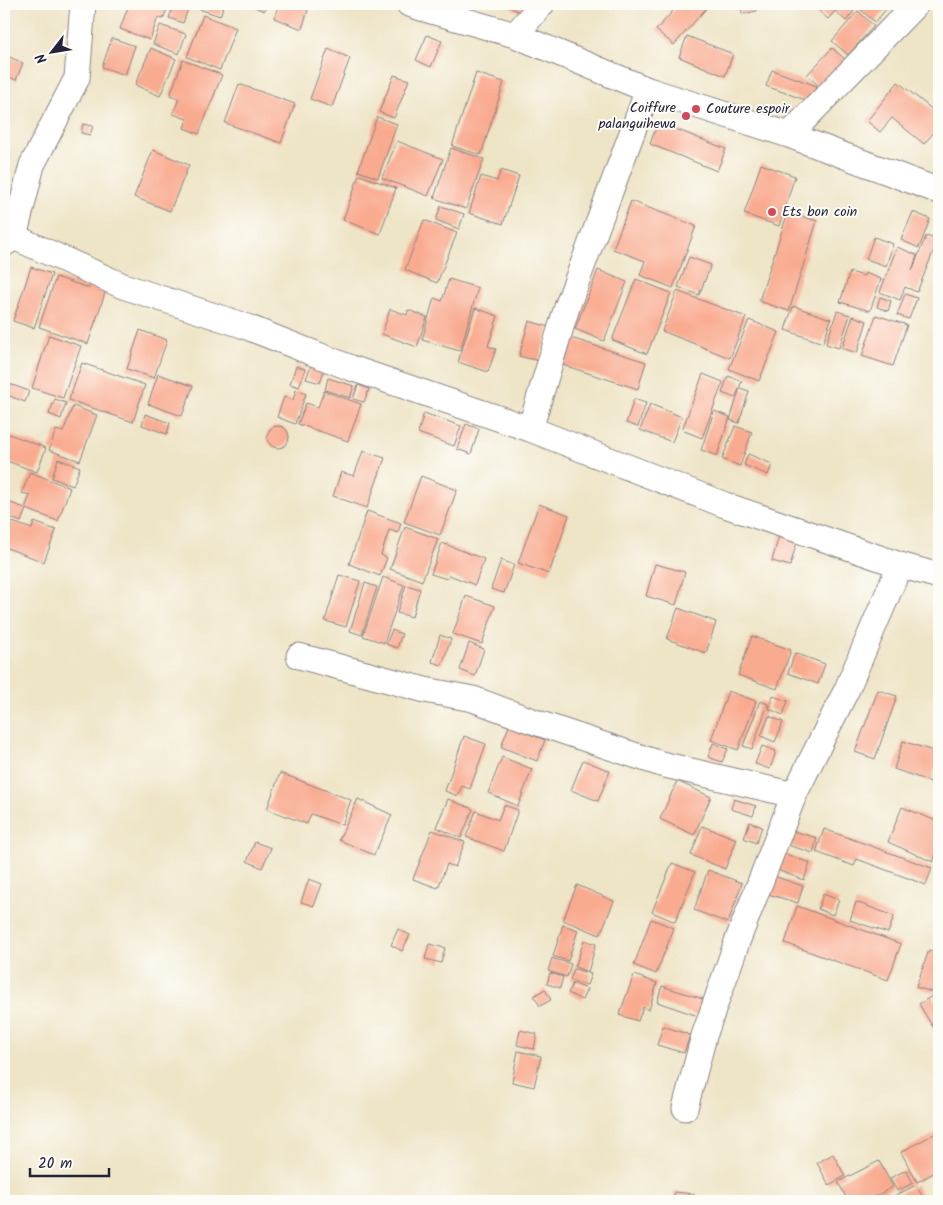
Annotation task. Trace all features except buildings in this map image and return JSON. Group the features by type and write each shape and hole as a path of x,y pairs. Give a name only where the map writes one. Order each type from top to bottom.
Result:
{"street":[{"path":"83,4 78,78 32,165 9,241 123,286 242,325 351,368 530,429 725,505 900,565 939,576"},
{"path":"409,4 515,35 648,90 789,135 939,191"},
{"path":"515,35 542,4"},
{"path":"789,135 916,4"},
{"path":"530,429 567,307 648,90"},
{"path":"685,1108 704,1036 737,942 794,796 847,689 900,565"},
{"path":"299,656 425,690 473,699 532,721 661,764 794,796"}],"place":[{"name":"Couture espoir","path":"696,109"},
{"name":"Coiffure palanguihewa","path":"686,116"},
{"name":"Ets bon coin","path":"772,212"}]}
